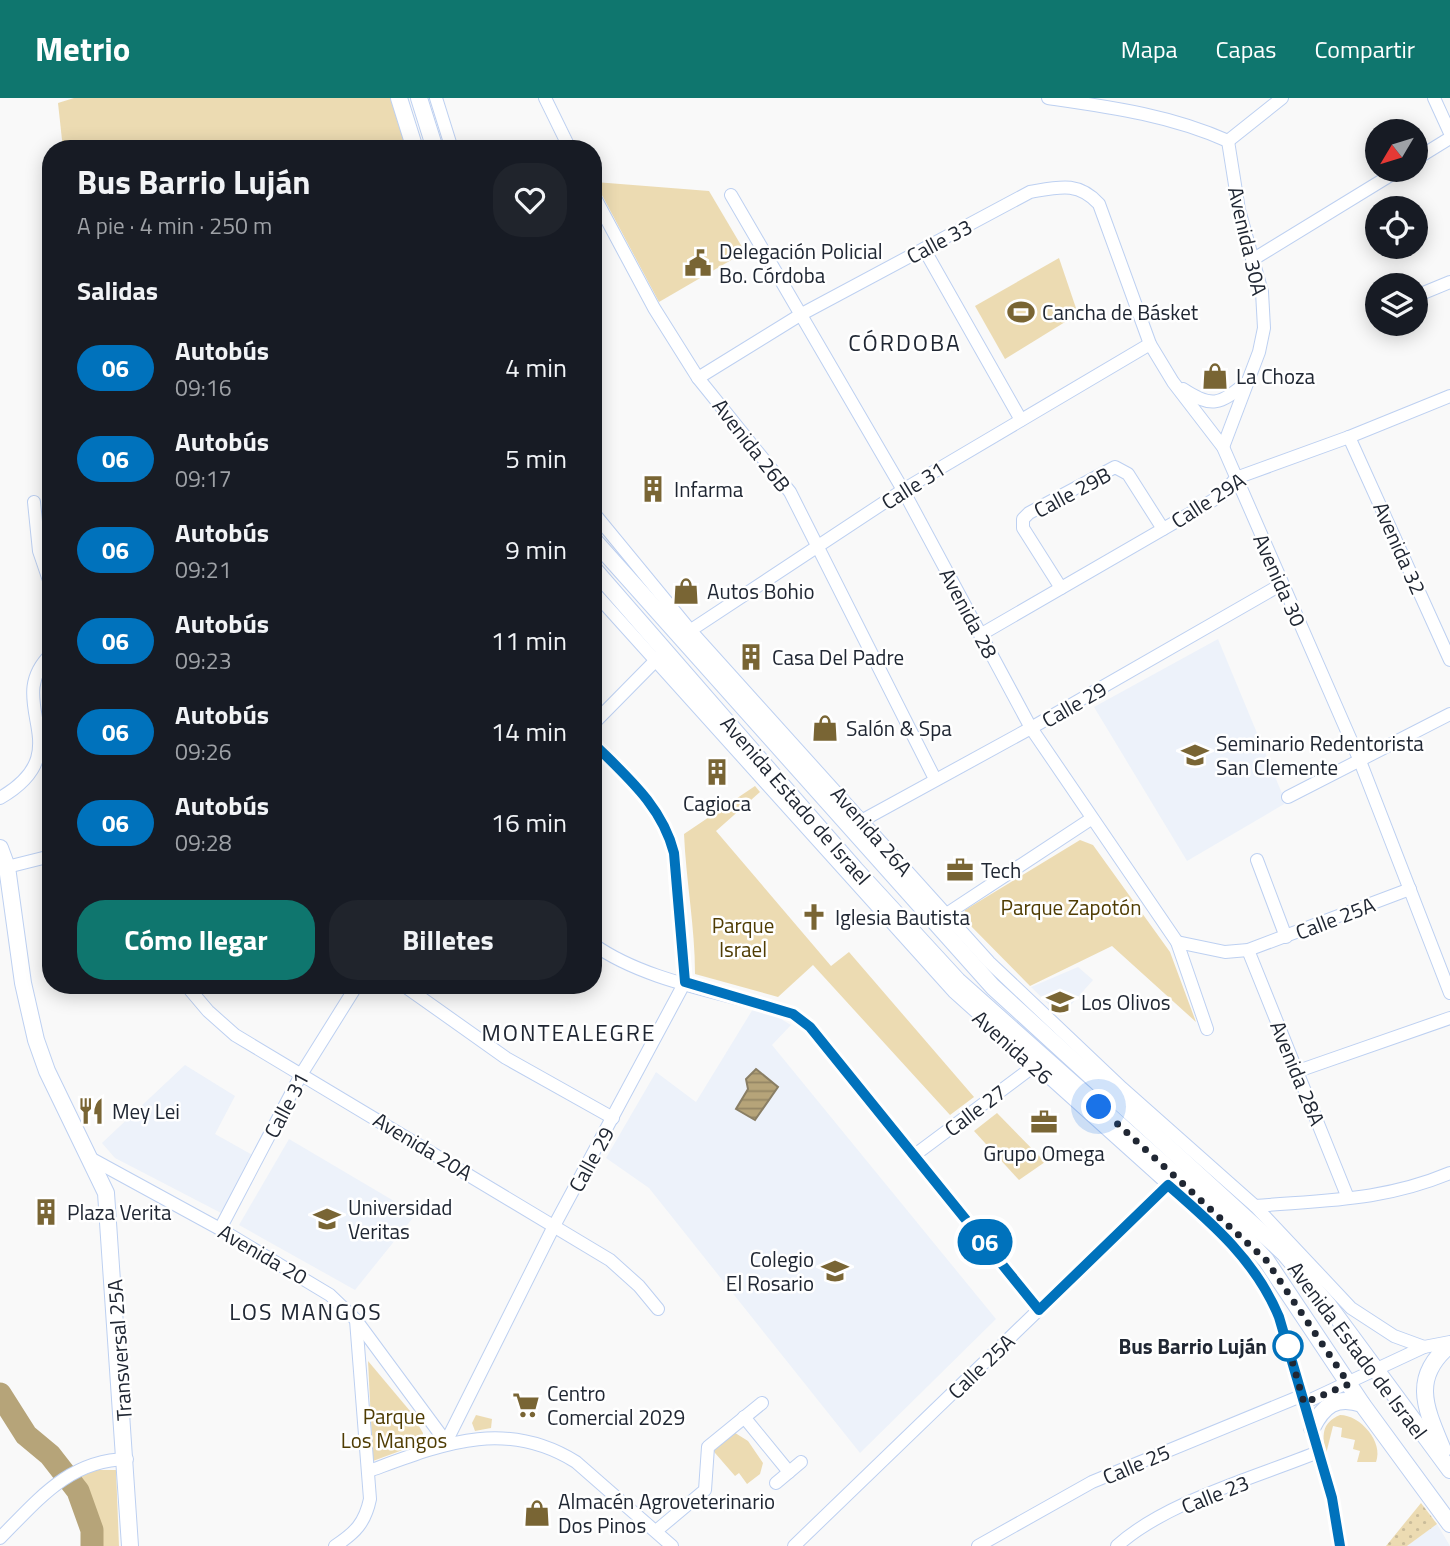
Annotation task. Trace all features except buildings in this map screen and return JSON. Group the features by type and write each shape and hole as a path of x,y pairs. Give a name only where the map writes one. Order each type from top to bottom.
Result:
{"main road":[{"path":"399,98 412,140"},
{"path":"419,98 432,140"},
{"name":"Avenida Estado de Israel","path":"602,548 686,634 993,987 1267,1236 1308,1279 1450,1470"},
{"name":"Avenida Estado de Israel","path":"602,580 660,655 977,999 1266,1260 1362,1404 1450,1524"},
{"path":"799,804 812,833"},
{"path":"0,848 7,867 23,984 33,1029 47,1071 90,1158"},
{"path":"874,902 904,922"},
{"name":"Transversal 25A","path":"90,1158 106,1193 127,1459 130,1546"},
{"path":"1450,1344 1431,1364 1425,1376 1424,1395 1450,1470"},
{"path":"1312,1429 1319,1415 1332,1402 1346,1399 1362,1404"}],"street":[{"path":"436,98 449,140"},
{"path":"545,98 566,140"},
{"path":"1048,98 1118,108 1189,124 1228,141 1282,98"},
{"path":"1428,151 1450,136 1434,98"},
{"name":"Avenida 30A","path":"1223,447 1249,381 1264,328 1262,292 1239,210 1228,141"},
{"path":"1252,260 1379,182"},
{"name":"Calle 33","path":"698,378 800,315 1030,192 1065,186 1079,187"},
{"name":"Avenida 30","path":"1079,187 1099,204 1150,344 1173,382 1223,447 1360,761 1450,993"},
{"name":"Avenida 28","path":"731,195 903,490 1031,728 1091,820 1177,942 1207,1029"},
{"name":"Avenida 26B","path":"602,211 654,308 698,378 790,492 935,779"},
{"path":"924,248 1021,420"},
{"path":"1428,291 1450,282"},
{"name":"Calle 31","path":"686,634 903,490 1150,344"},
{"path":"1173,382 1201,400 1214,403 1228,398 1249,381"},
{"name":"Calle 29A","path":"980,635 1222,495 1236,478 1349,437 1450,396"},
{"name":"Avenida 32","path":"1349,437 1450,660"},
{"name":"Calle 29B","path":"1061,588 1023,528 1023,519 1115,467 1122,468 1163,528"},
{"path":"34,502 42,560"},
{"name":"Avenida 26A","path":"602,524 686,634 863,820 944,915 1034,1007 1255,1206 1351,1308 1394,1336 1424,1346"},
{"name":"Calle 29","path":"863,820 1031,728 1282,584"},
{"name":"Avenida 26","path":"602,600 660,655 812,833 954,992 1222,1232 1248,1260 1268,1290 1279,1317 1332,1498 1340,1546"},
{"path":"602,715 660,655"},
{"path":"25,669 42,659"},
{"path":"1289,797 1450,714"},
{"path":"0,798 16,788 26,774 31,755 26,734"},
{"path":"602,752 642,792 664,824 674,853 685,982"},
{"path":"944,915 1091,820"},
{"path":"7,867 42,858"},
{"path":"1257,860 1286,937"},
{"name":"Calle 25A","path":"1177,942 1225,952 1248,950 1410,889"},
{"path":"602,949 628,964 793,1014 810,1027 916,1154 1039,1310"},
{"name":"Avenida 28A","path":"1248,950 1348,1198"},
{"name":"Calle 29","path":"446,1442 554,1226 685,982"},
{"name":"Avenida 20A","path":"194,994 234,1035 302,1073 610,1261 639,1286 658,1309"},
{"name":"Calle 31","path":"220,1229 302,1073 351,994"},
{"path":"416,994 506,1058 613,1118"},
{"path":"1298,1071 1450,1018"},
{"name":"Calle 27","path":"916,1154 1034,1066"},
{"name":"Avenida 20","path":"90,1158 220,1229 323,1290 356,1320 446,1442"},
{"path":"1255,1206 1399,1192 1450,1174"},
{"path":"106,1193 118,1184 131,1180"},
{"name":"Calle 25A","path":"794,1546 1168,1185"},
{"path":"335,1546 360,1527 367,1517 370,1499 356,1320"},
{"path":"1424,1346 1450,1344"},
{"name":"Calle 25","path":"978,1546 1119,1470 1349,1384 1424,1346"},
{"path":"656,1531 705,1490 708,1447 762,1403"},
{"path":"744,1417 789,1472"},
{"path":"369,1471 446,1442 514,1440 561,1452 590,1472 672,1546"},
{"name":"Calle 23","path":"1117,1546 1151,1521 1175,1509 1318,1452"},
{"path":"0,1538 57,1481 96,1461 127,1459"},
{"path":"776,1483 801,1462"}],"shaded area":[{"name":"Seminario Redentorista San Clemente","path":"1218,639 1286,803 1187,861 1094,707"},
{"name":"Los Olivos","path":"1078,967 1093,980 1061,1016 1031,987"},
{"name":"Colegio El Rosario","path":"756,1004 791,1025 772,1045 996,1319 860,1453 649,1188 606,1158 656,1072 696,1102"},
{"path":"185,1065 235,1096 215,1134 256,1157 223,1214 115,1158 102,1143"},
{"path":"756,1069 778,1087 755,1120 736,1109 748,1089 746,1079"},
{"name":"Universidad Veritas","path":"289,1139 416,1214 355,1290 239,1225"},
{"path":"1437,1524 1450,1546 1407,1546"}],"green space":[{"path":"74,98 392,98 404,140 62,140 58,103"},
{"path":"602,183 709,191 745,252 659,302 602,195"},
{"path":"1059,258 1078,314 1005,359 975,306"},
{"name":"Parque Israel","path":"755,786 760,792 716,831 831,966 849,952 974,1097 950,1115 813,965 778,997 695,974 684,834"},
{"name":"Parque Zapotón","path":"1080,840 1093,845 1170,952 1196,1022 1112,946 1030,986 964,919 965,910"},
{"path":"997,1113 1045,1162 1019,1180 974,1131"},
{"name":"Parque Los Mangos","path":"368,1361 410,1411 423,1433 422,1441 416,1445 373,1461"},
{"path":"476,1415 492,1419 491,1428 475,1431 472,1423"},
{"path":"1340,1415 1348,1416 1369,1431 1377,1446 1376,1462 1357,1462 1360,1451 1353,1449 1355,1440 1341,1437 1342,1428 1333,1426 1326,1454 1324,1431 1329,1422"},
{"path":"732,1431 748,1441 763,1463 760,1474 747,1484 739,1473 735,1476 709,1446"},
{"path":"96,1470 116,1470 119,1546 98,1546 97,1529 75,1479"},
{"path":"1421,1503 1437,1524 1407,1546 1386,1546"}],"waterway":[{"path":"0,1394 26,1435 50,1455 78,1491 92,1530 92,1546"}],"bus line":[{"name":"06","path":"602,752 651,803 669,834 674,853 685,982 793,1014 810,1027 916,1154 1039,1310 1168,1185 1222,1232 1248,1260 1268,1290 1279,1317 1332,1498 1340,1546"}],"place":[{"name":"Delegación Policial Bo. Córdoba","path":"698,263"},
{"name":"Cancha de Básket","path":"1021,312"},
{"name":"La Choza","path":"1215,376"},
{"name":"Infarma","path":"653,489"},
{"name":"Autos Bohio","path":"686,591"},
{"name":"Casa Del Padre","path":"751,657"},
{"name":"Salón & Spa","path":"825,728"},
{"name":"Seminario Redentorista San Clemente","path":"1195,755"},
{"name":"Cagioca","path":"717,772"},
{"name":"Tech","path":"960,870"},
{"name":"Iglesia Bautista","path":"814,917"},
{"name":"Los Olivos","path":"1060,1002"},
{"name":"Mey Lei","path":"91,1111"},
{"name":"Grupo Omega","path":"1044,1122"},
{"name":"Plaza Verita","path":"46,1212"},
{"name":"Universidad Veritas","path":"327,1219"},
{"name":"Colegio El Rosario","path":"835,1271"},
{"name":"Bus Barrio Luján","path":"1288,1346"},
{"name":"Centro Comercial 2029","path":"526,1405"},
{"name":"Almacén Agroveterinario Dos Pinos","path":"537,1513"}],"district":[{"name":"CÓRDOBA","path":"905,342"},
{"name":"MONTEALEGRE","path":"569,1032"},
{"name":"LOS MANGOS","path":"306,1311"}],"route":[{"path":"1099,1107 1241,1233 1266,1260 1349,1384 1304,1403 1288,1346"}]}
